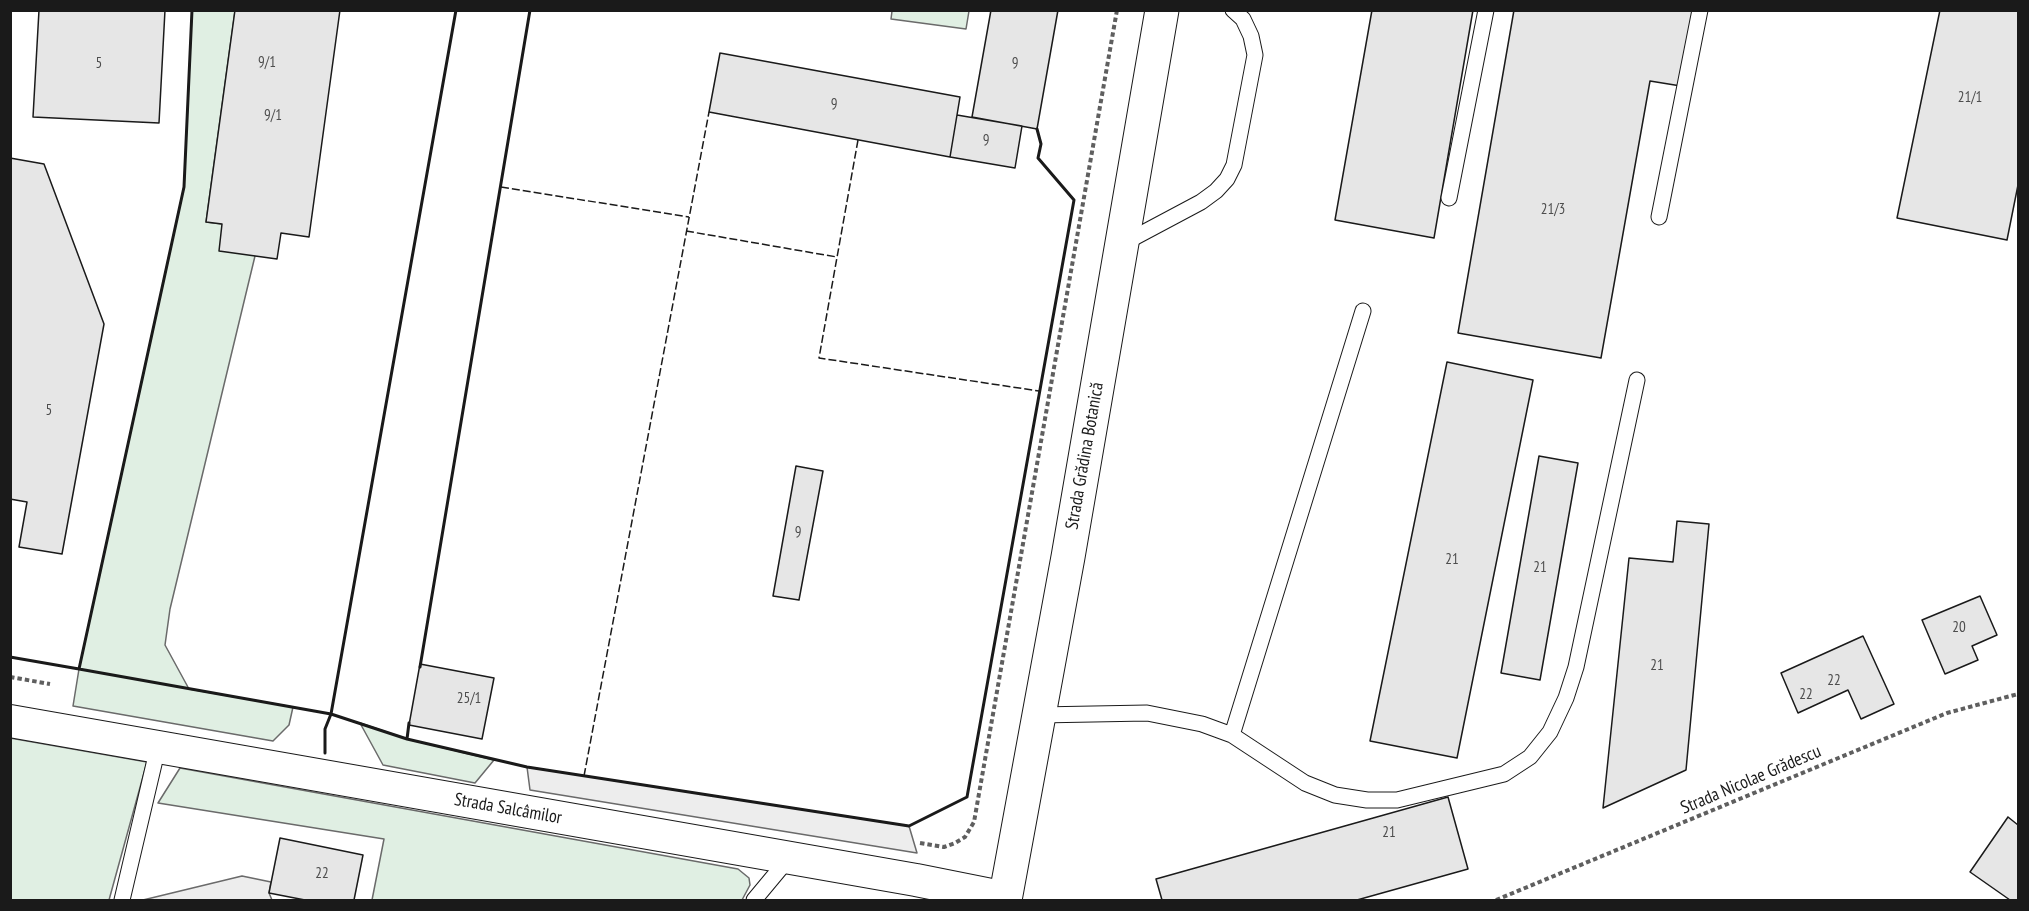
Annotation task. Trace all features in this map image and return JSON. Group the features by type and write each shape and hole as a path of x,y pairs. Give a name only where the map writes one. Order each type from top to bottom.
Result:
{"main road":[{"name":"Strada Grădina Botanică","path":"1006,899 1162,10"}],"street":[{"name":"Strada Salcâmilor","path":"10,721 789,858 1006,899"}],"lane":[{"path":"1121,244 1201,202 1227,179 1234,165 1255,55 1251,36 1243,20 1233,10"},
{"path":"1449,198 1486,10"},
{"path":"1659,217 1700,10"},
{"path":"1232,735 1363,311"},
{"path":"1039,715 1147,713 1202,724 1232,735 1305,783 1335,795 1367,800 1397,800 1504,774 1530,757 1550,732 1566,698 1576,667 1637,380"},
{"path":"122,900 158,747"},
{"path":"754,900 789,858"}],"path":[{"path":"920,843 944,847 955,843 965,837 974,822 1117,10"},
{"path":"10,677 50,684"},
{"name":"Strada Nicolae Grădescu","path":"1496,900 1947,714 2019,694"}],"green space":[{"path":"892,10 969,11 966,29 891,19"},
{"path":"192,11 235,11 206,222 222,224 255,256 170,609 165,645 189,689 293,707 289,725 273,741 73,706 79,669 184,187"},
{"path":"360,723 407,739 494,760 475,783 383,765"},
{"path":"10,738 147,762 109,900 11,900"},
{"path":"180,768 738,869 749,878 750,885 742,900 372,900 384,839 158,803"}],"shaded area":[{"path":"527,767 909,826 917,853 530,790"},
{"path":"242,876 271,882 269,893 272,900 143,900"}],"building":[{"path":"39,10 165,10 159,123 33,117"},
{"path":"235,10 340,10 309,237 281,233 277,259 219,251 222,224 206,222"},
{"path":"991,10 1058,10 1037,129 972,117"},
{"path":"1372,10 1473,10 1434,238 1335,220"},
{"path":"1514,10 1700,10 1687,87 1650,81 1601,358 1458,333"},
{"path":"1940,10 2018,10 2018,185 2007,240 1897,218"},
{"path":"720,53 960,97 950,157 709,112"},
{"path":"957,115 1022,126 1015,168 950,157"},
{"path":"10,158 44,164 104,324 62,554 19,547 27,502 10,499"},
{"path":"1447,362 1533,380 1457,758 1370,741"},
{"path":"1539,456 1578,463 1540,680 1501,673"},
{"path":"796,466 823,471 799,600 773,596"},
{"path":"1677,521 1709,524 1686,770 1603,808 1629,558 1673,562"},
{"path":"1980,596 1997,635 1972,646 1978,660 1945,674 1922,620"},
{"path":"1863,636 1894,704 1861,719 1848,690 1798,713 1781,673"},
{"path":"420,664 494,678 482,739 409,725"},
{"path":"1448,797 1468,869 1357,900 1162,900 1156,879"},
{"path":"2008,817 2018,825 2018,900 2010,900 1970,872"},
{"path":"280,838 363,855 354,900 305,900 269,893"}],"fence":[{"path":"584,776 709,112"},
{"path":"858,140 819,358 1039,391"},
{"path":"501,187 689,217"},
{"path":"686,231 837,257"}],"wall":[{"path":"10,657 79,669 184,187 192,10"},
{"path":"79,669 331,714 456,10"},
{"path":"420,667 530,10"},
{"path":"325,753 325,729 331,714 407,739 527,767 909,826 967,797 1074,200 1038,158 1041,144 1037,129"},
{"path":"407,739 409,723"}]}
